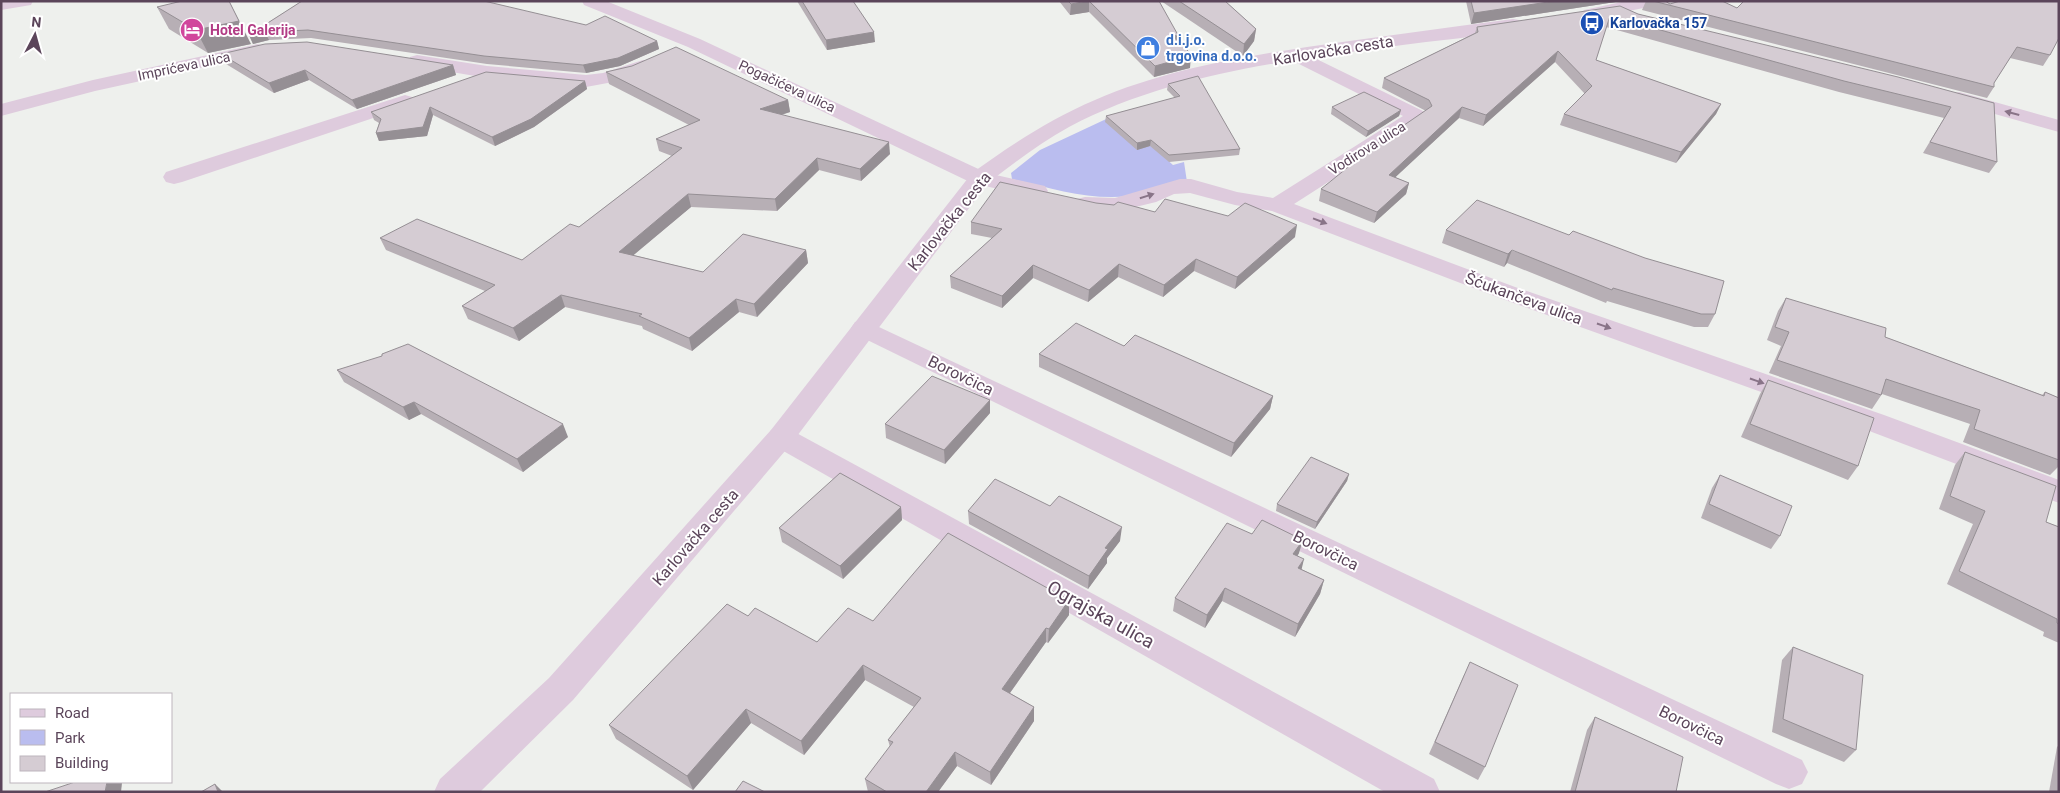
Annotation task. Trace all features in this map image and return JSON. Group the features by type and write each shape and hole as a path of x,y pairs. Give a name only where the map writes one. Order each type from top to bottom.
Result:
{"street":[{"path":"1,4 26,1"},
{"name":"Pogačićeva ulica","path":"590,1 694,43 980,178"},
{"path":"1568,17 1621,9 1651,11"},
{"name":"Karlovačka cesta","path":"453,792 561,689 782,437 980,178 1006,157 1044,131 1079,113 1162,82 1231,66 1296,55 1540,21"},
{"path":"403,59 488,72 586,81 628,72 694,43"},
{"name":"Imprićeva ulica","path":"1,110 93,86 277,47"},
{"name":"Vodirova ulica","path":"1278,205 1418,116 1296,55"},
{"path":"451,85 488,72"},
{"path":"174,177 424,94"},
{"path":"1946,95 2059,126"},
{"name":"Šćukančeva ulica","path":"980,178 1096,206 1148,197 1168,188 1191,186 1235,198 1278,205 1506,292 1874,422 2059,492"},
{"name":"Borovčica","path":"864,328 1789,772"},
{"name":"Ograjska ulica","path":"782,437 1421,792"}],"green space":[{"path":"1119,113 1156,144 1163,156 1173,165 1184,162 1187,182 1137,195 1100,197 1071,193 1012,179 1011,173 1040,150"}],"building":[{"path":"182,1 229,1 239,21 196,30 157,7"},
{"path":"302,1 484,1 586,25 605,16 657,41 618,58 583,65 484,56 308,30 265,32 249,35"},
{"path":"802,1 853,1 874,32 826,40"},
{"path":"1068,1 1088,1 1071,4"},
{"path":"1089,1 1159,1 1178,35 1172,36 1186,48 1191,56 1155,66"},
{"path":"1179,1 1225,1 1256,29 1244,44"},
{"path":"1471,1 1555,1 1474,13"},
{"path":"1653,1 1665,1 1670,4 1680,1 1722,1 1737,8 1744,1 2059,1 2059,38 2050,55 2017,47 1994,83 1994,87"},
{"path":"1620,6 1638,14 1898,77 1994,103 1997,162 1930,142 1951,107 1844,81 1610,16 1596,60 1721,104 1681,152 1564,114 1592,86 1558,51 1486,115 1462,107 1389,175 1409,183 1377,212 1321,189 1378,143 1432,106 1429,100 1384,78 1478,32 1477,27"},
{"path":"307,42 453,65 352,100 305,70 269,83 221,54 265,44"},
{"path":"676,47 788,100 760,109 889,142 860,169 817,158 775,199 688,194 619,252 703,272 743,234 806,250 754,304 736,299 689,338 639,316 642,314 561,295 513,328 462,306 495,285 380,238 417,219 522,260 570,224 579,227 682,148 656,139 700,120 606,72 632,66"},
{"path":"486,72 585,81 531,119 492,137 430,107 423,127 376,133 381,119 371,112"},
{"path":"1198,76 1240,149 1169,155 1151,140 1137,143 1106,116 1180,96 1168,84"},
{"path":"1364,92 1401,110 1368,131 1332,107"},
{"path":"1000,182 1096,203 1114,205 1118,202 1155,212 1165,199 1228,216 1245,203 1297,225 1237,277 1196,259 1164,285 1119,264 1089,290 1033,265 1002,296 950,276 1002,229 971,222"},
{"path":"1477,200 1569,235 1573,231 1645,258 1724,281 1715,314 1701,314 1613,288 1612,290 1512,250 1508,254 1446,230"},
{"path":"1786,298 1886,328 1885,337 2044,396 2045,392 2059,398 2059,460 1974,429 1980,410 1886,379 1881,395 1777,360 1789,332 1775,327"},
{"path":"1076,323 1124,346 1135,335 1273,396 1234,443 1039,354"},
{"path":"408,344 563,424 517,459 414,402 403,407 337,370 382,356 382,354"},
{"path":"932,376 990,400 944,450 885,424"},
{"path":"1768,380 1874,418 1858,466 1750,424"},
{"path":"1965,452 2056,486 2046,522 2059,527 2059,624 2057,619 1959,571 1985,511 1950,496"},
{"path":"1311,457 1349,474 1317,522 1277,504"},
{"path":"840,473 901,507 840,566 779,528"},
{"path":"1720,475 1792,506 1780,536 1709,504"},
{"path":"995,479 1050,506 1059,496 1122,527 1105,548 1108,549 1089,576 968,511"},
{"path":"1262,520 1303,540 1293,554 1304,559 1298,568 1324,580 1298,624 1225,588 1207,615 1175,598 1227,523 1252,534"},
{"path":"948,533 1069,600 1049,629 1046,628 1002,689 1034,707 990,772 955,752 926,792 887,792 865,779 893,742 888,740 921,698 863,665 801,741 746,709 687,776 609,725 727,604 748,616 755,608 817,642 848,608 873,621"},
{"path":"1793,647 1863,675 1856,750 1783,719"},
{"path":"1470,662 1518,685 1485,767 1435,742"},
{"path":"1595,717 1683,757 1676,792 1575,792"},
{"path":"743,781 765,792 735,792"},
{"path":"72,783 107,783 105,792 45,792"},
{"path":"215,784 218,792 201,792"}],"place":[{"name":"Karlovačka 157","path":"1592,23"},
{"name":"Hotel Galerija","path":"192,30"},
{"name":"d.i.j.o. trgovina d.o.o.","path":"1148,48"}]}
